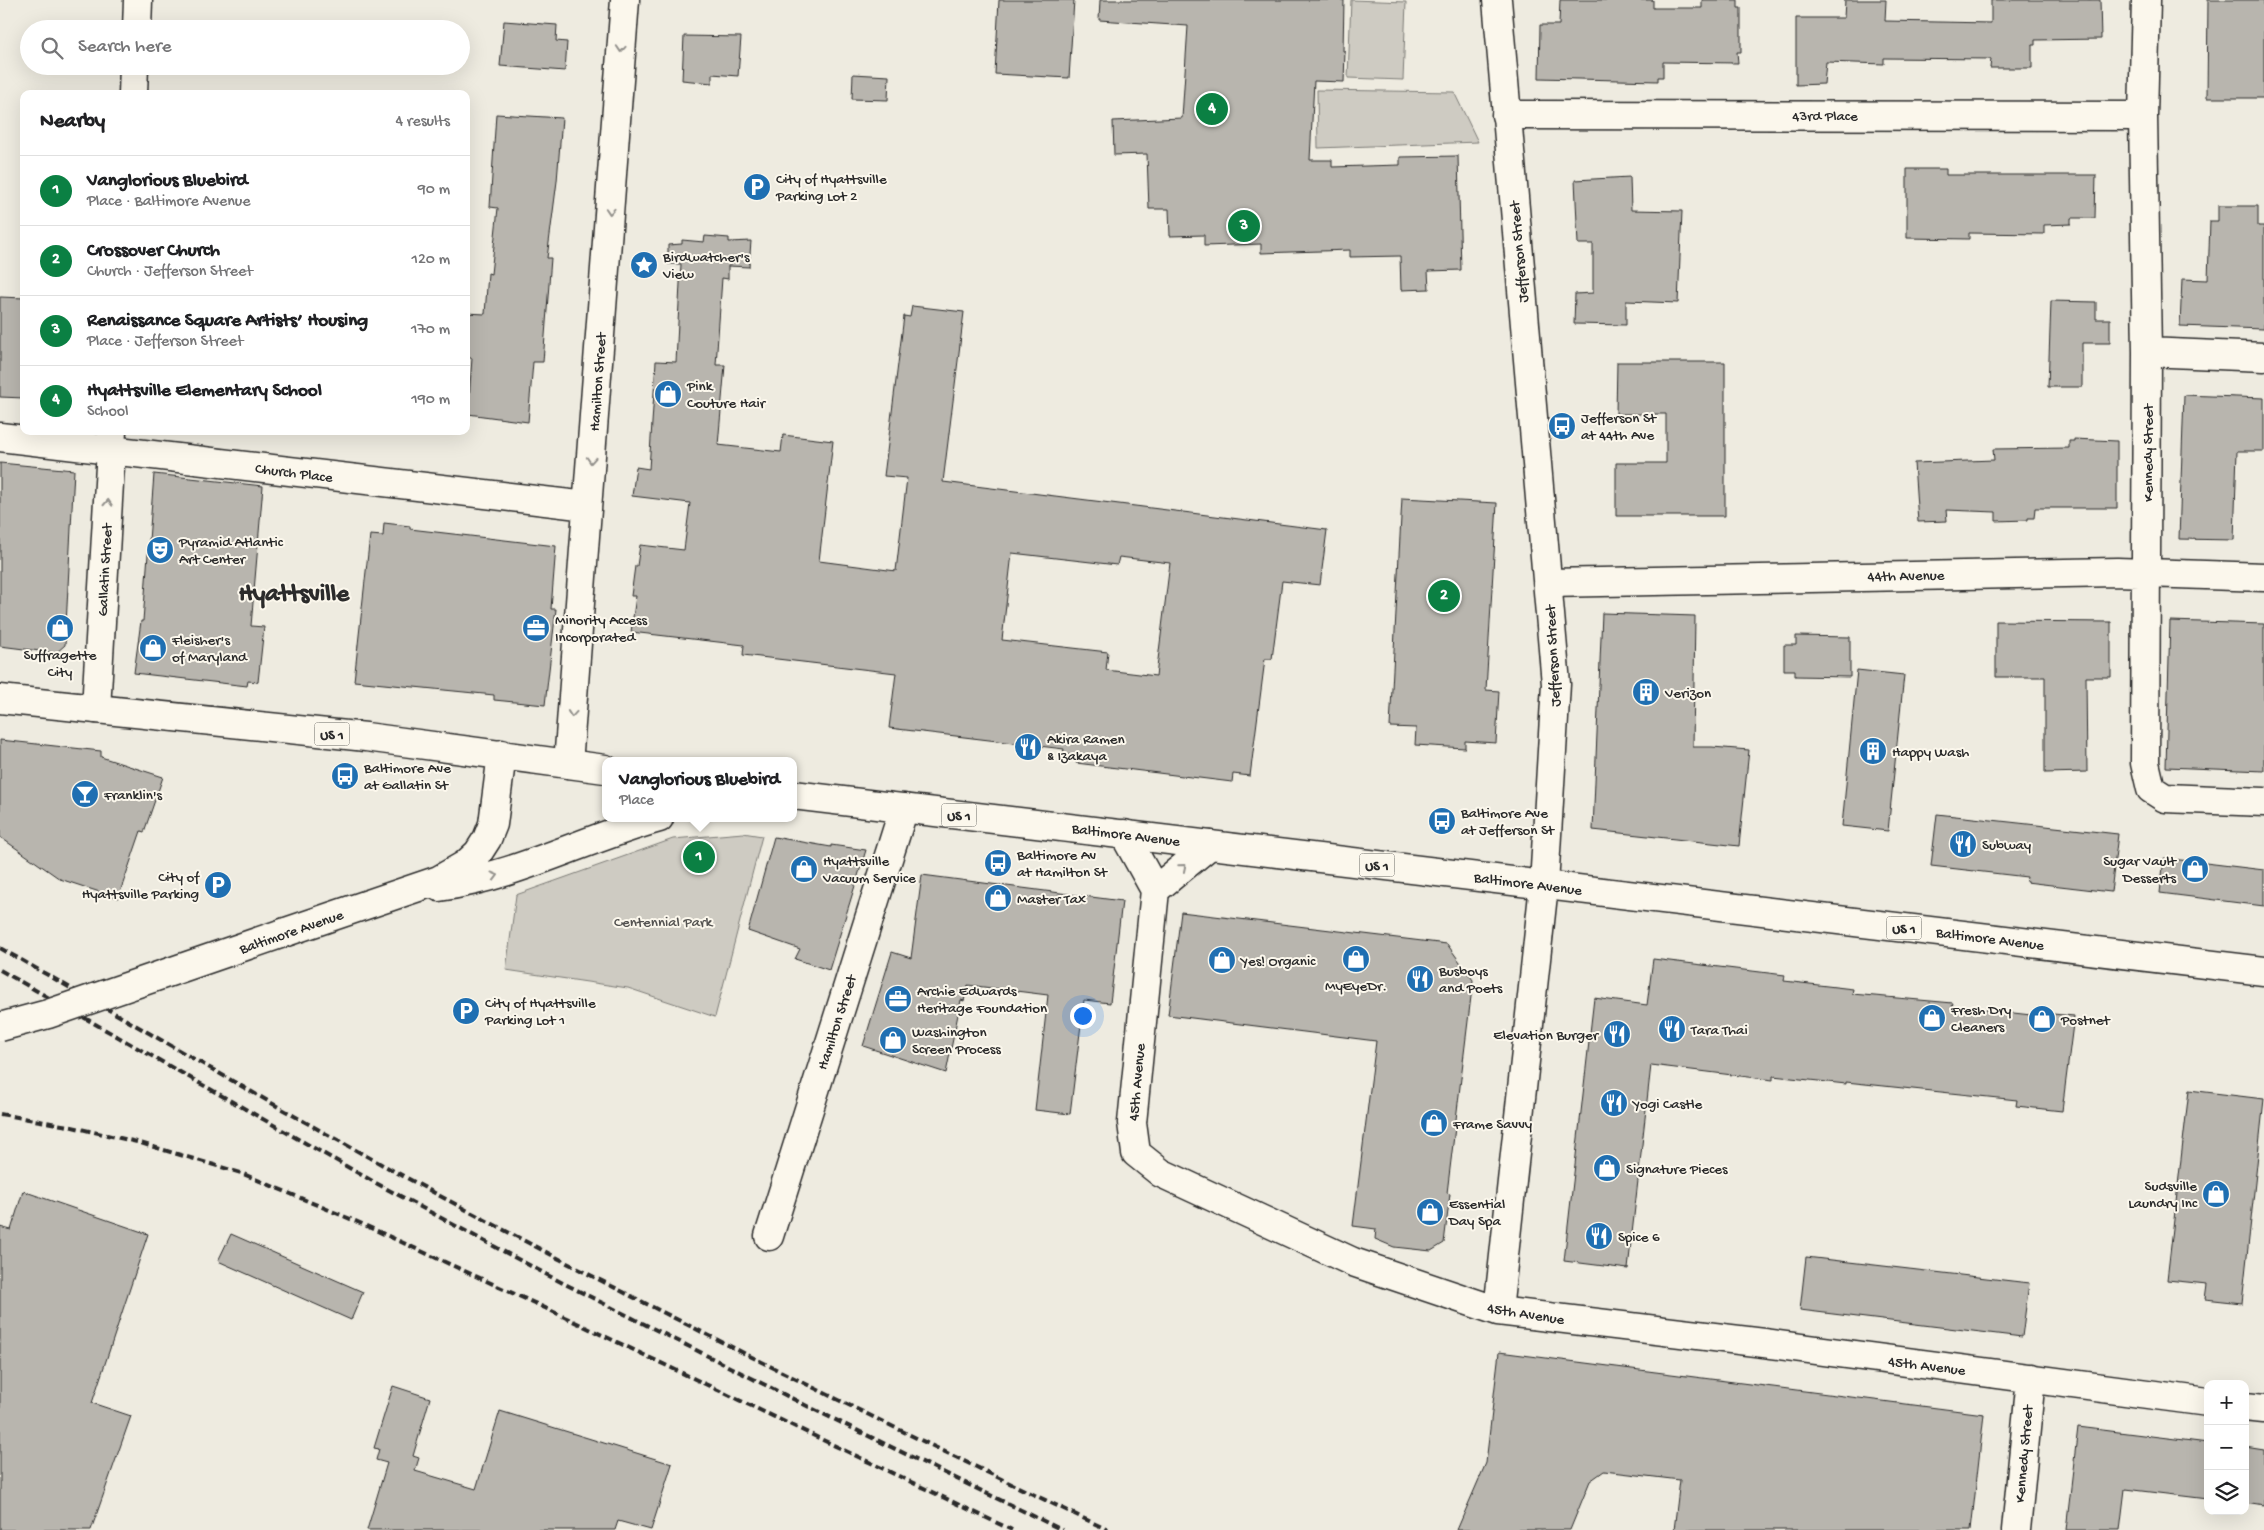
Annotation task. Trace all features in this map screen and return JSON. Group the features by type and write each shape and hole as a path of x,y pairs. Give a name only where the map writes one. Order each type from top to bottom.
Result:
{"street":[{"path":"137,20 138,0"},
{"name":"Hamilton Street","path":"568,764 624,0"},
{"name":"Jefferson Street","path":"1498,0 1506,115 1556,684 1544,884 1498,1311"},
{"name":"Kennedy Street","path":"2146,0 2143,116 2147,352 2145,763 2150,789 2165,798 2264,802"},
{"path":"132,90 133,75"},
{"name":"43rd Place","path":"1506,115 2143,116"},
{"path":"2147,352 2264,358"},
{"name":"Church Place","path":"0,437 112,441 587,506"},
{"name":"Gallatin Street","path":"96,709 112,441"},
{"name":"44th Avenue","path":"1548,583 2146,572 2264,577"},
{"name":"US 1","path":"0,699 356,736 602,769"},
{"name":"Baltimore Avenue","path":"0,1027 48,1014 412,890 451,874 465,865 487,839 494,815 502,754"},
{"name":"Baltimore Avenue","path":"797,795 2264,971"},
{"name":"Hamilton Street","path":"769,1236 904,808"},
{"path":"412,890 447,886 494,876 648,822"},
{"path":"1124,834 1156,890 1210,844"},
{"name":"45th Avenue","path":"1156,890 1132,1123 1136,1153 1161,1173 1352,1262 1498,1311 2204,1401"},
{"name":"Kennedy Street","path":"2016,1530 2030,1378"},
{"path":"2249,1407 2264,1409"}],"green space":[{"path":"1351,0 1406,2 1403,80 1348,78"},
{"path":"1317,90 1454,92 1478,142 1318,148"},
{"name":"Centennial Park","path":"743,833 762,836 715,1017 628,988 506,970 516,895 673,839"}],"building":[{"path":"999,0 1074,0 1069,78 995,74"},
{"path":"1100,0 1344,0 1344,82 1314,81 1310,160 1332,160 1332,167 1400,165 1400,157 1458,156 1461,270 1428,271 1429,289 1401,290 1400,256 1350,257 1350,250 1261,253 1261,244 1204,246 1204,235 1170,236 1169,209 1149,209 1147,154 1114,155 1113,121 1182,118 1188,26 1099,20"},
{"path":"1560,0 1653,0 1653,8 1702,8 1702,0 1738,0 1738,8 1741,8 1741,52 1737,52 1738,63 1663,62 1663,77 1658,77 1658,81 1539,78 1540,25 1559,25"},
{"path":"1845,0 1886,0 1885,21 1991,23 1991,0 2100,0 2101,39 2035,40 2035,45 2032,45 2032,68 1990,68 1991,59 1884,58 1884,64 1826,62 1824,84 1796,85 1796,18 1844,18"},
{"path":"2208,0 2264,0 2264,98 2207,98"},
{"path":"504,21 557,25 556,41 567,42 565,71 500,66"},
{"path":"684,36 741,37 738,76 712,74 712,83 682,80"},
{"path":"853,74 889,76 888,100 852,99"},
{"path":"496,114 562,118 557,181 547,258 551,258 543,362 533,362 528,422 470,414 472,358 470,358 470,313 485,314 488,273 491,274 498,208 490,207"},
{"path":"1907,169 1946,169 1946,175 2096,175 2095,218 2071,218 2071,224 2044,225 2044,234 1969,233 1969,239 1907,238"},
{"path":"1630,177 1631,210 1682,211 1678,303 1626,301 1626,325 1574,324 1575,294 1593,293 1593,244 1578,244 1575,180"},
{"path":"2218,206 2258,206 2258,226 2264,226 2264,329 2180,326 2182,279 2208,280 2210,221 2218,221"},
{"path":"705,236 729,238 729,242 751,241 749,267 728,266 728,279 722,278 716,365 725,365 718,445 781,452 783,435 833,441 819,561 896,571 907,478 884,476 904,316 910,317 912,306 964,312 943,482 1327,530 1320,585 1282,581 1272,659 1265,659 1250,776 1233,774 1232,782 1076,763 1076,756 1063,754 1064,749 889,728 896,673 743,655 744,645 631,632 636,596 631,596 640,545 684,550 690,503 632,496 636,467 649,469 656,361 676,362 681,264 668,264 668,245 682,244 682,240 704,242","holes":["1012,553 1117,565 1119,557 1170,563 1156,676 1106,670 1108,652 1002,640"]},
{"path":"0,297 20,298 20,398 0,397"},
{"path":"2051,301 2096,302 2096,319 2110,319 2110,343 2082,343 2082,387 2048,387"},
{"path":"1617,362 1725,362 1725,516 1616,516 1616,463 1666,463 1666,414 1616,414"},
{"path":"2184,395 2264,398 2264,451 2237,451 2234,540 2179,539"},
{"path":"2074,439 2117,441 2117,508 2035,508 2034,518 2028,518 2028,520 1996,521 1996,512 1946,510 1947,521 1918,522 1914,463 1994,460 1993,449 2069,448 2069,441 2074,441"},
{"path":"0,463 74,470 65,645 56,653 0,646"},
{"path":"154,474 263,486 251,626 264,627 258,682 248,681 247,686 134,673 141,621 143,621"},
{"path":"1402,498 1497,503 1486,690 1499,691 1496,743 1465,741 1465,748 1415,745 1416,728 1390,727"},
{"path":"384,523 410,526 410,529 556,546 551,609 556,609 545,705 494,700 494,695 354,681 370,535 383,536"},
{"name":"Verizon","path":"1602,613 1695,616 1693,747 1749,750 1739,846 1593,830"},
{"path":"1996,621 2111,622 2111,677 2086,677 2087,772 2045,773 2045,677 1996,677"},
{"path":"2170,621 2264,624 2264,771 2166,767"},
{"path":"1796,636 1850,637 1850,677 1795,676 1795,670 1784,670 1784,645 1796,645"},
{"name":"Happy Wash","path":"1857,670 1904,675 1888,831 1842,826"},
{"path":"0,740 101,751 101,757 163,777 144,832 141,831 118,898 60,879 0,837"},
{"path":"1937,814 2118,834 2111,892 2026,882 2027,877 1931,866"},
{"path":"774,837 831,847 831,845 866,850 829,970 795,959 800,949 748,931"},
{"path":"2164,858 2264,870 2264,906 2160,893"},
{"path":"922,875 1122,901 1110,1003 1084,1000 1070,1114 1035,1110 1048,995 968,985 964,1001 961,1000 946,1073 863,1046 892,952 911,958"},
{"path":"1181,912 1447,944 1473,980 1447,1193 1450,1194 1444,1243 1431,1251 1394,1247 1375,1239 1376,1229 1353,1226 1376,1041 1168,1015"},
{"path":"1653,959 1785,975 1784,981 1853,989 1852,994 1953,1003 1952,1006 2031,1015 2032,1012 2074,1016 2062,1111 2016,1106 2017,1100 1773,1076 1773,1080 1651,1065 1628,1269 1564,1261 1594,998 1647,1005"},
{"name":"Sudsville Laundry Inc","path":"2189,1090 2264,1099 2242,1303 2205,1299 2207,1284 2167,1280"},
{"path":"23,1191 148,1234 92,1403 131,1416 91,1530 0,1530 0,1227 11,1230"},
{"path":"231,1234 363,1292 351,1320 218,1261"},
{"path":"1806,1257 2029,1283 2022,1337 1800,1310"},
{"path":"1499,1352 1984,1414 1971,1530 1674,1530 1680,1480 1604,1471 1590,1481 1570,1530 1457,1530 1486,1463"},
{"path":"393,1386 430,1398 413,1456 419,1458 415,1471 476,1489 500,1411 672,1464 651,1530 618,1521 615,1530 367,1530 387,1463 376,1460 379,1449 374,1448"},
{"path":"2078,1427 2204,1443 2204,1499 2125,1489 2120,1530 2066,1530"},
{"path":"2249,1448 2264,1450 2264,1506 2249,1504"}],"railway":[{"path":"0,948 335,1139 562,1261 834,1398 1108,1530"},
{"path":"0,970 374,1182 555,1279 809,1407 1062,1530"},
{"path":"0,1114 68,1126 137,1142 241,1173 360,1223 556,1313 1012,1530"}],"place":[{"name":"Hyattsville Elementary School","path":"1212,109"},
{"name":"City of Hyattsville Parking Lot 2","path":"757,187"},
{"name":"Renaissance Square Artists’ Housing","path":"1244,226"},
{"name":"Birdwatcher's View","path":"644,265"},
{"name":"Pink Couture Hair","path":"668,394"},
{"name":"Jefferson St at 44th Ave","path":"1562,426"},
{"name":"Pyramid Atlantic Art Center","path":"160,550"},
{"name":"Crossover Church","path":"1444,596"},
{"name":"Suffragette City","path":"60,628"},
{"name":"Minority Access Incorporated","path":"536,628"},
{"name":"Fleisher's of Maryland","path":"153,648"},
{"name":"Verizon","path":"1646,692"},
{"name":"Akira Ramen & Izakaya","path":"1028,747"},
{"name":"Happy Wash","path":"1873,751"},
{"name":"Baltimore Ave at Gallatin St","path":"345,776"},
{"name":"Franklin's","path":"85,794"},
{"name":"Baltimore Ave at Jefferson St","path":"1442,821"},
{"name":"Subway","path":"1963,844"},
{"name":"Vanglorious Bluebird","path":"699,857"},
{"name":"Baltimore Av at Hamilton St","path":"998,863"},
{"name":"Hyattsville Vacuum Service","path":"804,869"},
{"name":"Sugar Vault Desserts","path":"2195,869"},
{"name":"City of Hyattsville Parking","path":"218,885"},
{"name":"Master Tax","path":"998,898"},
{"name":"MyEyeDr.","path":"1356,959"},
{"name":"Yes! Organic","path":"1222,960"},
{"name":"Busboys and Poets","path":"1420,979"},
{"name":"Archie Edwards Heritage Foundation","path":"898,999"},
{"name":"City of Hyattsville Parking Lot 1","path":"466,1011"},
{"name":"Fresh Dry Cleaners","path":"1932,1018"},
{"name":"Postnet","path":"2042,1019"},
{"name":"Tara Thai","path":"1672,1029"},
{"name":"Elevation Burger","path":"1617,1034"},
{"name":"Washington Screen Process","path":"893,1040"},
{"name":"Yogi Castle","path":"1614,1103"},
{"name":"Frame Savvy","path":"1434,1123"},
{"name":"Signature Pieces","path":"1607,1168"},
{"name":"Sudsville Laundry Inc","path":"2216,1194"},
{"name":"Essential Day Spa","path":"1430,1212"},
{"name":"Spice 6","path":"1599,1236"}],"district":[{"name":"Hyattsville","path":"294,591"}]}
